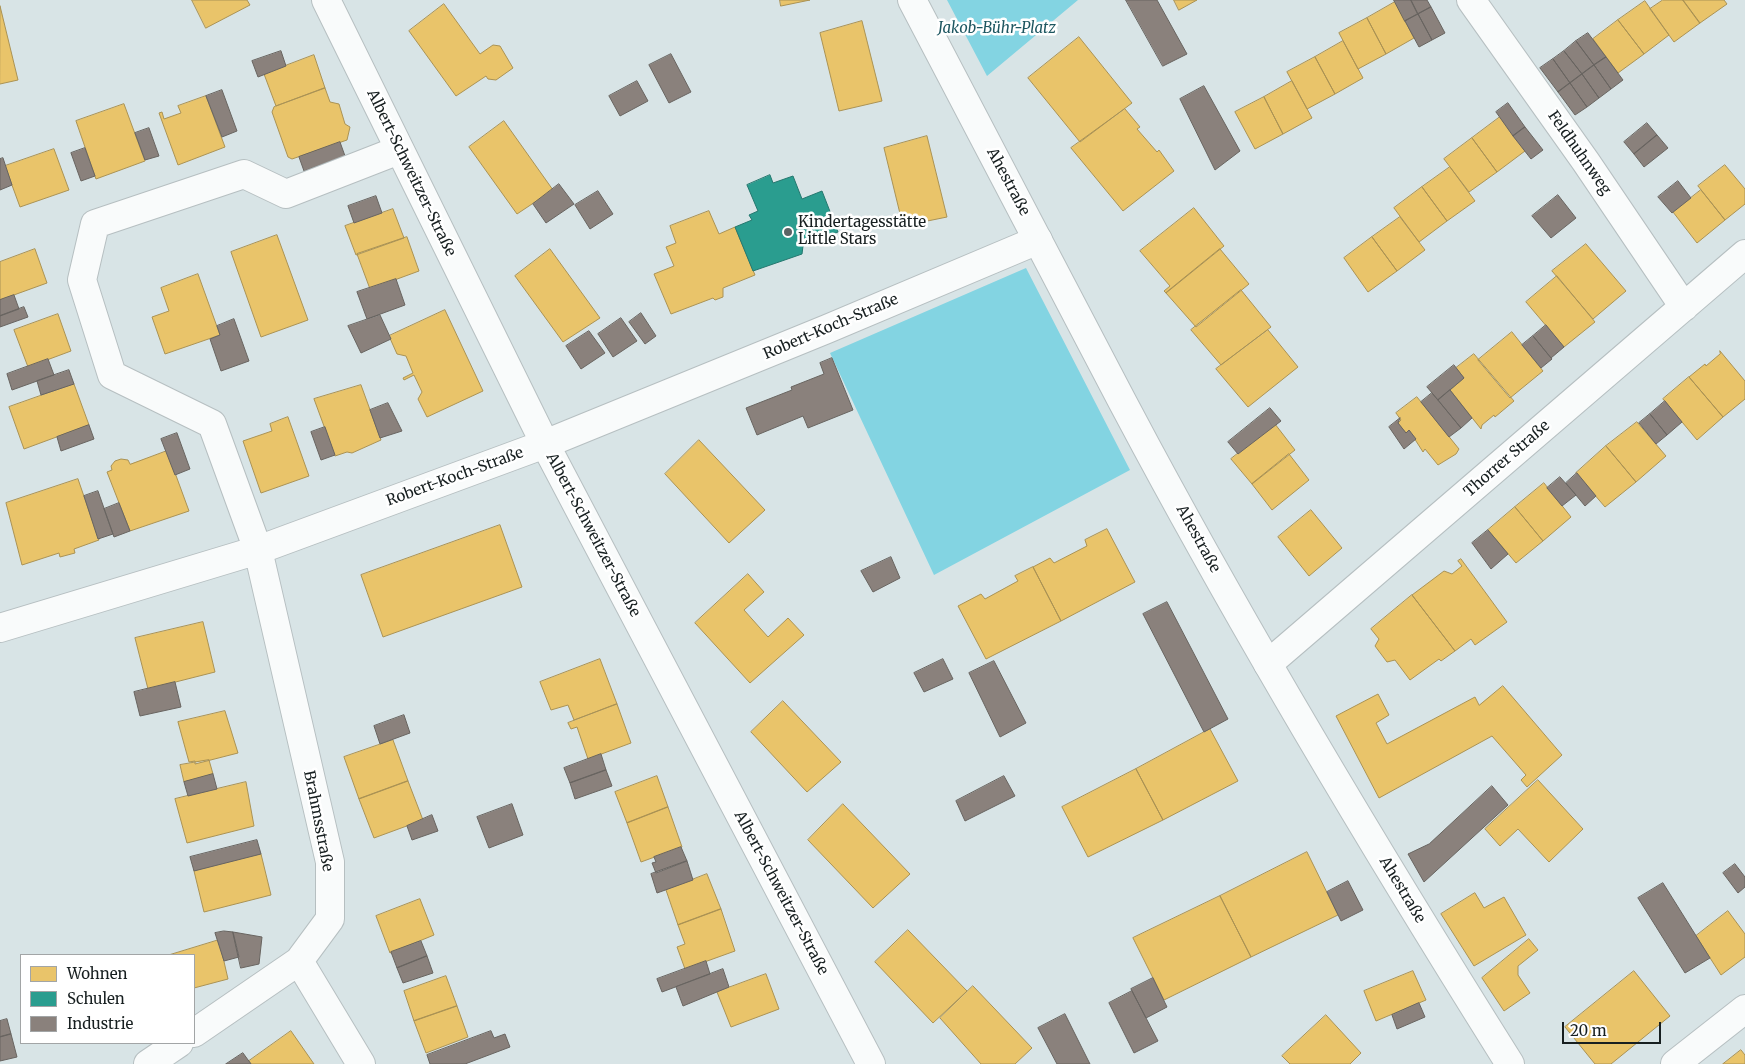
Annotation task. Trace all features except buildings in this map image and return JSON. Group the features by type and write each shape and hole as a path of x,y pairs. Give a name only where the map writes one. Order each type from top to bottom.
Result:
{"street":[{"name":"Albert-Schweitzer-Straße","path":"326,0 545,444 871,1064"},
{"name":"Ahestraße","path":"912,0 1147,448 1268,664 1421,922 1510,1064"},
{"name":"Feldhuhnweg","path":"1471,0 1586,162 1684,307"},
{"name":"Brahmsstraße","path":"195,1032 298,961 330,919 330,862 258,550 212,424 112,375 82,280 95,224 244,174 286,194 399,150"},
{"name":"Robert-Koch-Straße","path":"0,628 258,550 545,444 827,329 1038,240"},
{"name":"Thorrer Straße","path":"1268,664 1745,254"},
{"path":"298,961 362,1064"},
{"path":"1675,1064 1745,1009"},
{"path":"148,1064 178,1044"}],"green space":[{"name":"Jakob-Bühr-Platz","path":"947,0 1078,0 987,76"},
{"path":"1026,268 1130,470 934,575 830,353"}],"place":[{"name":"Kindertagesstätte Little Stars","path":"788,232"}]}
